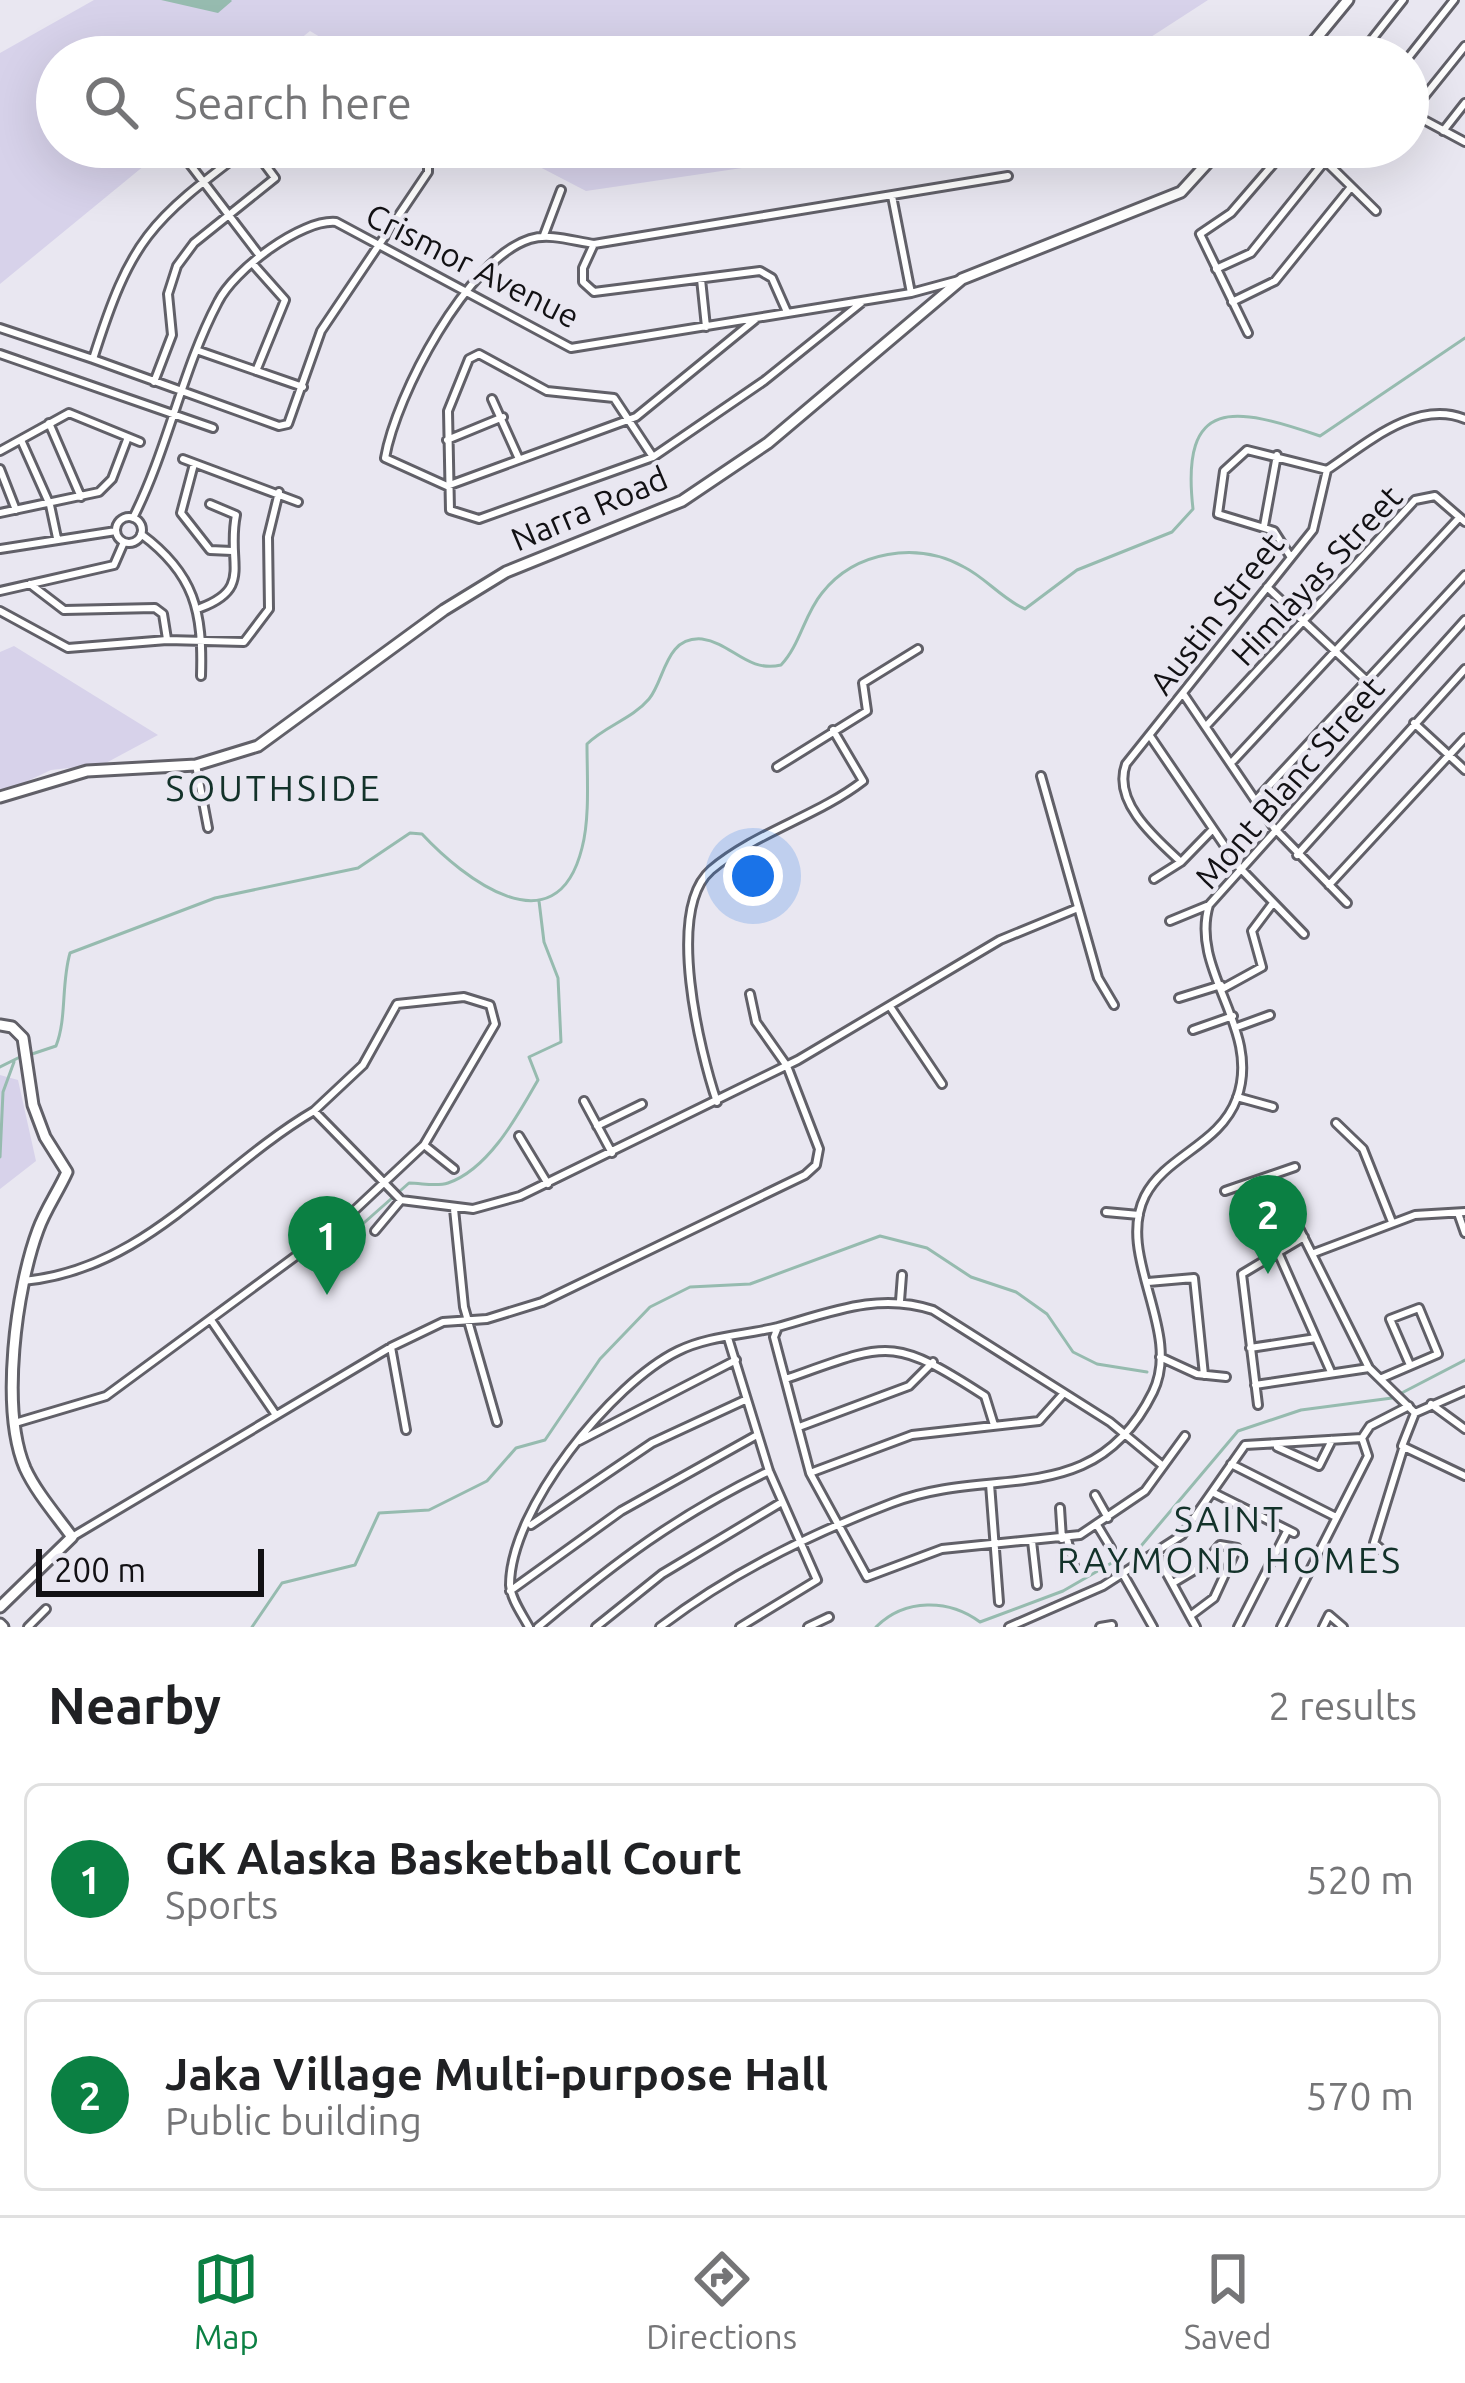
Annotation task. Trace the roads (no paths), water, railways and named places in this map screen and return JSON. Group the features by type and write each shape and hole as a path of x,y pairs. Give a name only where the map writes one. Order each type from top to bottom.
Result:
{"street":[{"path":"1318,36 1348,0"},
{"path":"1375,36 1403,0"},
{"path":"1425,36 1454,0"},
{"path":"1429,88 1465,46"},
{"path":"1443,131 1465,103"},
{"path":"1429,123 1465,142"},
{"path":"194,168 260,256"},
{"path":"93,359 134,248 157,221 222,168"},
{"path":"154,382 172,334 168,294 177,266 274,178 266,168"},
{"path":"0,328 279,426 288,424 321,331 428,168"},
{"name":"Narra Road","path":"0,797 87,772 196,765 258,746 444,610 506,572 682,501 768,443 962,279 1181,192 1203,168"},
{"path":"1248,333 1201,240 1202,230 1231,213 1270,168"},
{"path":"1216,269 1251,253 1318,168"},
{"path":"1331,168 1376,211"},
{"path":"756,319 630,419 446,486 387,463 385,453 410,381 467,293 502,251 544,235 594,244 1008,176"},
{"path":"1232,302 1275,280 1351,187"},
{"path":"544,235 561,190"},
{"path":"892,196 911,293"},
{"name":"Crismor Avenue","path":"133,518 219,298 260,256 312,223 325,221 381,245 571,348 911,293 962,279"},
{"path":"594,244 583,268 583,282 594,292 760,271 772,278 787,312"},
{"path":"253,264 285,300 256,371"},
{"path":"700,279 706,327"},
{"path":"653,457 630,419 604,394 547,391 473,353 448,412 446,486 453,514 479,519 653,457 764,381 865,300"},
{"path":"199,351 303,387"},
{"path":"0,354 213,428"},
{"path":"492,399 519,459"},
{"path":"0,451 69,413 140,442"},
{"path":"1291,558 1277,534 1264,526 1222,517 1217,505 1224,471 1239,453 1277,454 1327,470 1415,418 1436,414 1465,419"},
{"path":"446,440 503,417"},
{"path":"49,422 81,497"},
{"path":"0,513 99,492 112,479 128,437"},
{"path":"20,440 50,505 57,538"},
{"path":"1264,526 1277,454"},
{"path":"183,459 298,502"},
{"path":"194,464 181,513 210,550 232,551"},
{"path":"0,469 16,511"},
{"name":"Austin Street","path":"1181,862 1132,812 1122,779 1126,764 1317,522 1327,470"},
{"path":"0,610 59,646 167,640 244,642 268,609 268,537 279,492"},
{"name":"Himlayas Street","path":"1207,725 1420,496 1435,496 1462,519"},
{"path":"200,608 231,594 236,515 210,504"},
{"path":"116,531 121,520 133,518 141,534 169,558 200,608 201,676"},
{"path":"1233,761 1462,519"},
{"path":"0,549 116,531"},
{"path":"116,531 124,542"},
{"path":"0,591 114,565 124,542 141,534"},
{"path":"1256,800 1465,575"},
{"path":"29,584 64,610 150,602 163,614 167,640"},
{"path":"1267,587 1367,681"},
{"name":"Mont Blanc Street","path":"1237,1097 1242,1076 1237,1027 1205,941 1209,904 1465,620"},
{"path":"777,767 867,711 863,683 918,649"},
{"path":"1297,855 1465,669"},
{"path":"1183,694 1233,761 1274,828 1347,903"},
{"path":"1414,723 1465,770"},
{"path":"716,1102 692,1009 692,903 711,870 863,781 833,730"},
{"path":"1150,736 1238,867 1304,934"},
{"path":"1330,885 1465,738"},
{"path":"196,765 208,828"},
{"path":"1041,776 1097,978 1114,1005"},
{"path":"1154,879 1181,862 1213,829"},
{"path":"1180,998 1221,987 1262,968 1252,932 1273,903"},
{"path":"1170,921 1209,904"},
{"path":"314,1112 396,1198 454,1209 498,1203 548,1185 787,1066 1000,940 1078,908"},
{"path":"0,1607 72,1537 391,1347 442,1322 542,1303 805,1175 816,1166 819,1150 787,1066 764,1039 750,994"},
{"path":"15,1423 106,1396 385,1185 424,1145 495,1024 491,1007 482,999 397,1004 363,1065 314,1112 130,1249 66,1276 23,1281"},
{"path":"891,1008 942,1084"},
{"path":"1237,1027 1270,1015"},
{"path":"1193,1030 1233,1016"},
{"path":"0,1025 19,1033 45,1137 67,1172 37,1232 23,1281 15,1348 15,1423 26,1472 72,1537"},
{"path":"660,1627 718,1583 914,1495 1075,1471 1109,1452 1127,1435 1154,1389 1160,1358 1139,1215 1151,1186 1209,1140 1237,1097 1273,1108"},
{"path":"584,1100 612,1153"},
{"path":"597,1126 642,1103"},
{"path":"1336,1124 1363,1150 1392,1224"},
{"path":"518,1136 548,1185"},
{"path":"424,1145 454,1169"},
{"path":"1225,1190 1295,1167"},
{"path":"1252,1183 1265,1205 1295,1220 1369,1368 1412,1409"},
{"path":"375,1231 396,1198"},
{"path":"454,1209 456,1268 497,1422"},
{"path":"1106,1213 1139,1215"},
{"path":"1312,1254 1419,1214 1461,1213 1465,1233"},
{"path":"1258,1405 1242,1274 1304,1237"},
{"path":"1277,1250 1331,1372"},
{"path":"900,1301 902,1276"},
{"path":"1148,1282 1194,1278 1204,1375"},
{"path":"769,1471 689,1509 641,1541 534,1627 510,1591 526,1528 573,1444 615,1395 650,1366 682,1348 778,1328 852,1305 900,1301 947,1317 1127,1435 1163,1466"},
{"path":"1382,1378 1438,1354 1419,1307 1390,1318 1410,1365"},
{"path":"212,1320 276,1415"},
{"path":"778,1328 773,1343 810,1473 867,1577 942,1550 1065,1539 1097,1525 1145,1491 1185,1436"},
{"path":"728,1338 769,1471 817,1580 740,1627"},
{"path":"1250,1348 1316,1338"},
{"path":"391,1347 406,1430"},
{"path":"785,1380 873,1348 906,1350 985,1396 994,1425"},
{"path":"1160,1358 1204,1375 1226,1377"},
{"path":"573,1444 736,1360"},
{"path":"799,1427 909,1385 933,1362"},
{"path":"1255,1385 1369,1368"},
{"path":"1362,1438 1370,1426 1465,1390"},
{"path":"810,1473 912,1435 1039,1421 1064,1393"},
{"path":"526,1528 652,1443 745,1400"},
{"path":"1431,1404 1465,1429"},
{"path":"1388,1555 1374,1543 1412,1409"},
{"path":"510,1591 621,1511 758,1435"},
{"path":"1010,1627 1123,1574 1182,1535 1249,1442 1362,1438"},
{"path":"1281,1627 1368,1456 1362,1438"},
{"path":"1271,1444 1318,1466 1332,1440"},
{"path":"1403,1449 1465,1476"},
{"path":"1231,1464 1336,1517"},
{"path":"990,1484 999,1602"},
{"path":"1211,1492 1290,1533 1238,1627"},
{"path":"1095,1496 1108,1518"},
{"path":"596,1627 662,1574 782,1502"},
{"path":"1060,1508 1074,1566"},
{"path":"1097,1525 1111,1549"},
{"path":"1032,1541 1037,1585"},
{"path":"1173,1583 1203,1565 1220,1545 1237,1548 1214,1598 1190,1616"},
{"path":"1155,1552 1196,1627"},
{"path":"1123,1574 1153,1627"},
{"path":"28,1627 46,1610"},
{"path":"1323,1627 1329,1616 1343,1627"},
{"path":"808,1627 829,1617 823,1627"},
{"path":"1100,1627 1112,1624"}],"waterway":[{"path":"29,1055 56,1046 70,953 215,898 358,868 410,833 422,834 460,869 507,896 530,901 552,896 569,879 585,836 587,744 649,699 680,644 702,639 759,665 781,665 822,593 852,568 888,554 946,559 1025,609 1077,570 1172,532 1193,509 1191,472 1195,445 1205,428 1239,416 1320,436 1465,338"},
{"path":"357,1229 409,1183 448,1183 477,1166 501,1139 538,1080 529,1057 561,1042 558,978 544,942 539,901"},
{"path":"0,1067 20,1057"},
{"path":"0,1157 3,1092 14,1062"},
{"path":"252,1627 282,1583 355,1565 379,1513 429,1510 487,1481 516,1448 545,1440 600,1359 650,1307 690,1287 750,1284 880,1236 927,1248 971,1277 1016,1292 1047,1314 1073,1352 1097,1364 1147,1372"},
{"path":"876,1627 900,1611 927,1605 955,1609 980,1622 1063,1591 1141,1546 1238,1431 1301,1410 1392,1398 1465,1360"}],"place":[{"name":"Jaka Village Multi-purpose Hall","path":"1268,1274"},
{"name":"GK Alaska Basketball Court","path":"327,1295"}],"district":[{"name":"SOUTHSIDE","path":"274,787"},
{"name":"SAINT RAYMOND HOMES","path":"1230,1538"}]}
